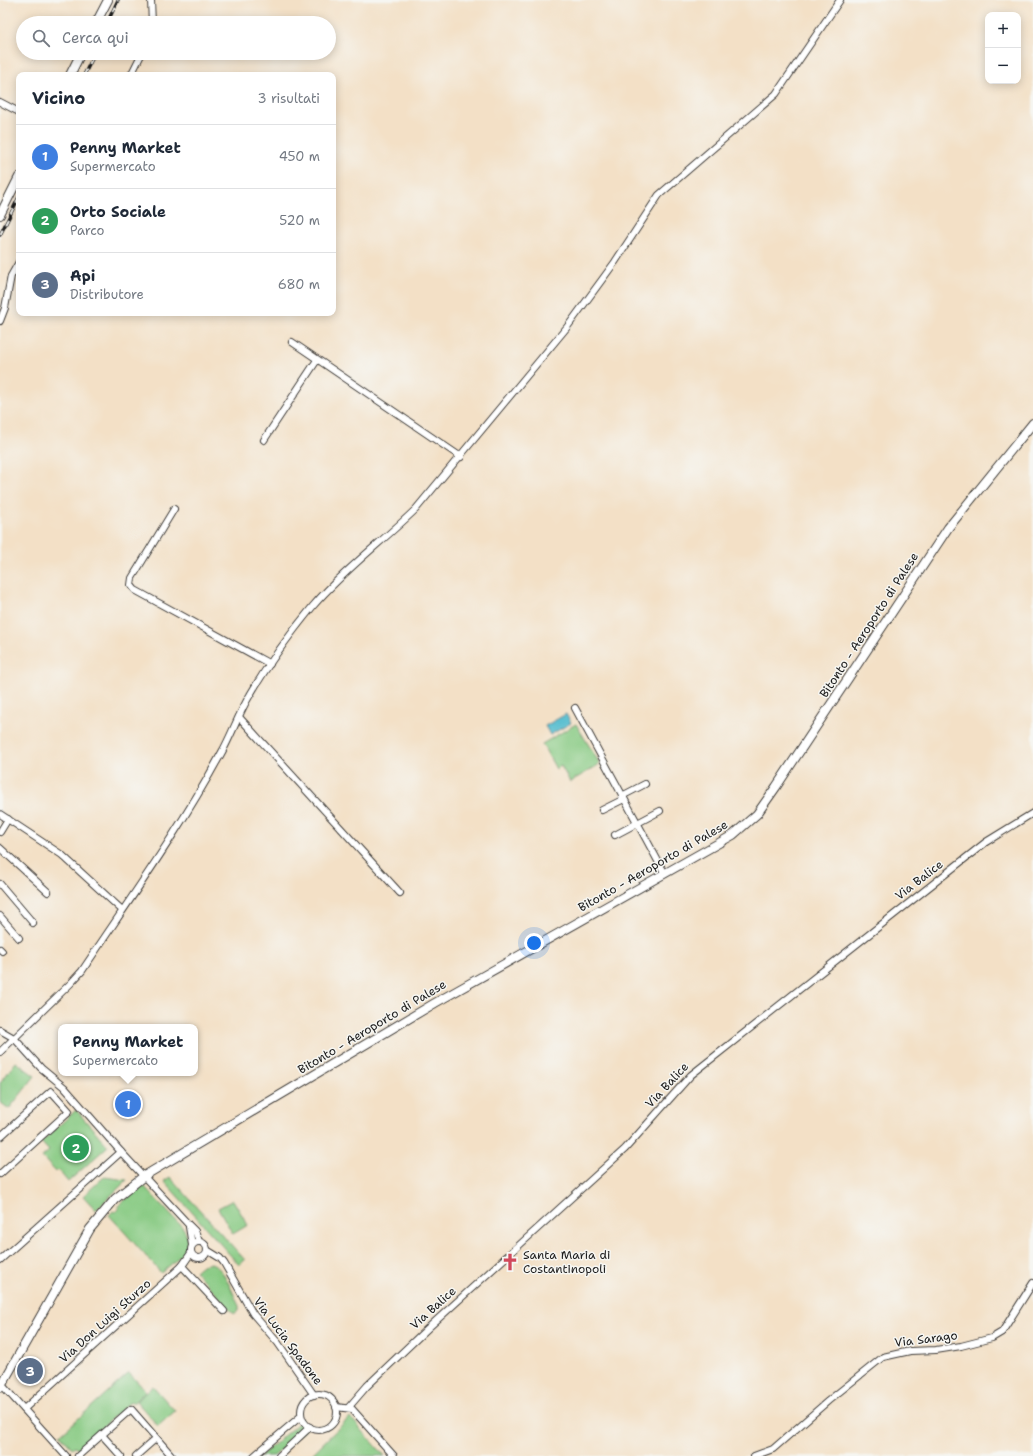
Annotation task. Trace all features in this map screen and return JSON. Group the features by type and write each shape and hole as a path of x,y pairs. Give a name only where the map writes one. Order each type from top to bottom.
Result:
{"main road":[{"path":"100,16 108,0"},
{"path":"72,72 78,60"},
{"path":"0,215 16,183"},
{"name":"Bitonto - Aeroporto di Palese","path":"1,1386 90,1229 115,1199 144,1176 435,1003 733,835 757,814 948,528 1033,423"}],"street":[{"path":"151,0 152,16"},
{"path":"0,1052 71,983 122,910 193,801 223,752 249,696 270,664 313,606 344,573 393,532 416,509 461,457 568,326 615,262 659,195 776,94 840,0"},
{"path":"132,72 138,60"},
{"path":"0,102 16,110"},
{"path":"0,321 5,308 11,276 16,267"},
{"path":"292,342 316,360 461,457"},
{"path":"264,440 316,360"},
{"path":"174,509 132,578 132,585 135,590 270,664"},
{"path":"575,708 665,874"},
{"path":"239,717 400,893"},
{"path":"602,810 645,784"},
{"path":"615,835 660,811"},
{"name":"Via Balice","path":"348,1408 367,1386 413,1342 624,1149 691,1075 986,842 1033,813"},
{"path":"0,814 62,855 122,910"},
{"path":"0,832 8,819"},
{"path":"0,848 48,892"},
{"path":"0,884 33,923"},
{"path":"0,916 19,938"},
{"path":"0,1030 14,1038 41,1068 69,1092 121,1152 195,1231 199,1241 204,1243 207,1250 220,1258"},
{"path":"0,1174 69,1111 51,1091 1,1134"},
{"path":"0,1260 121,1152"},
{"path":"182,1266 191,1253 192,1246 188,1224"},
{"path":"192,1246 199,1241"},
{"path":"182,1266 200,1257 207,1250"},
{"path":"191,1253 200,1257 220,1258"},
{"name":"Via Lucia Spadone","path":"220,1258 253,1314 278,1343 314,1395"},
{"path":"182,1266 224,1311"},
{"name":"Via Don Luigi Sturzo","path":"24,1409 182,1266"},
{"name":"Via Sarago","path":"754,1456 773,1449 828,1400 883,1357 910,1351 936,1350 961,1346 992,1338 1002,1332 1033,1283"},
{"path":"1,1386 24,1409 66,1456"},
{"path":"314,1395 325,1396 331,1400 335,1406 336,1414 333,1422 328,1427 320,1430 310,1427 303,1421 301,1416 301,1410 304,1402 314,1395"},
{"path":"336,1407 352,1409 394,1456"},
{"path":"78,1456 131,1409 172,1456"},
{"path":"254,1456 301,1416"},
{"path":"279,1456 310,1427"},
{"path":"102,1435 121,1456"},
{"path":"136,1456 153,1441"}],"green space":[{"path":"576,724 600,764 570,782 561,766 556,769 542,744"},
{"path":"16,1062 35,1076 9,1109 0,1102 0,1083"},
{"path":"76,1110 108,1146 68,1182 58,1170 56,1172 42,1157 49,1151 41,1142"},
{"path":"104,1177 127,1180 96,1210 83,1196"},
{"path":"170,1177 245,1260 239,1265 164,1181"},
{"path":"143,1185 183,1228 187,1235 187,1242 182,1254 161,1273 109,1215 113,1211 116,1212 119,1209 118,1206"},
{"path":"233,1200 248,1225 233,1234 218,1208"},
{"path":"211,1263 220,1269 224,1275 239,1306 239,1310 234,1314 195,1271 202,1265"},
{"path":"129,1373 146,1391 133,1403 131,1401 78,1449 75,1446 72,1448 60,1435"},
{"path":"153,1386 175,1411 158,1426 136,1401"},
{"path":"350,1417 385,1456 315,1456 313,1453"},
{"path":"301,1421 305,1429 274,1456 260,1456"}],"water":[{"path":"566,714 571,723 550,735 545,726"}],"railway":[{"path":"110,16 118,0"},
{"path":"86,72 92,60"},
{"path":"0,235 16,203"}],"place":[{"name":"Penny Market","path":"128,1104"},
{"name":"Orto Sociale","path":"76,1148"},
{"name":"Santa Maria di Costantinopoli","path":"510,1262"},
{"name":"Api","path":"30,1371"}]}
